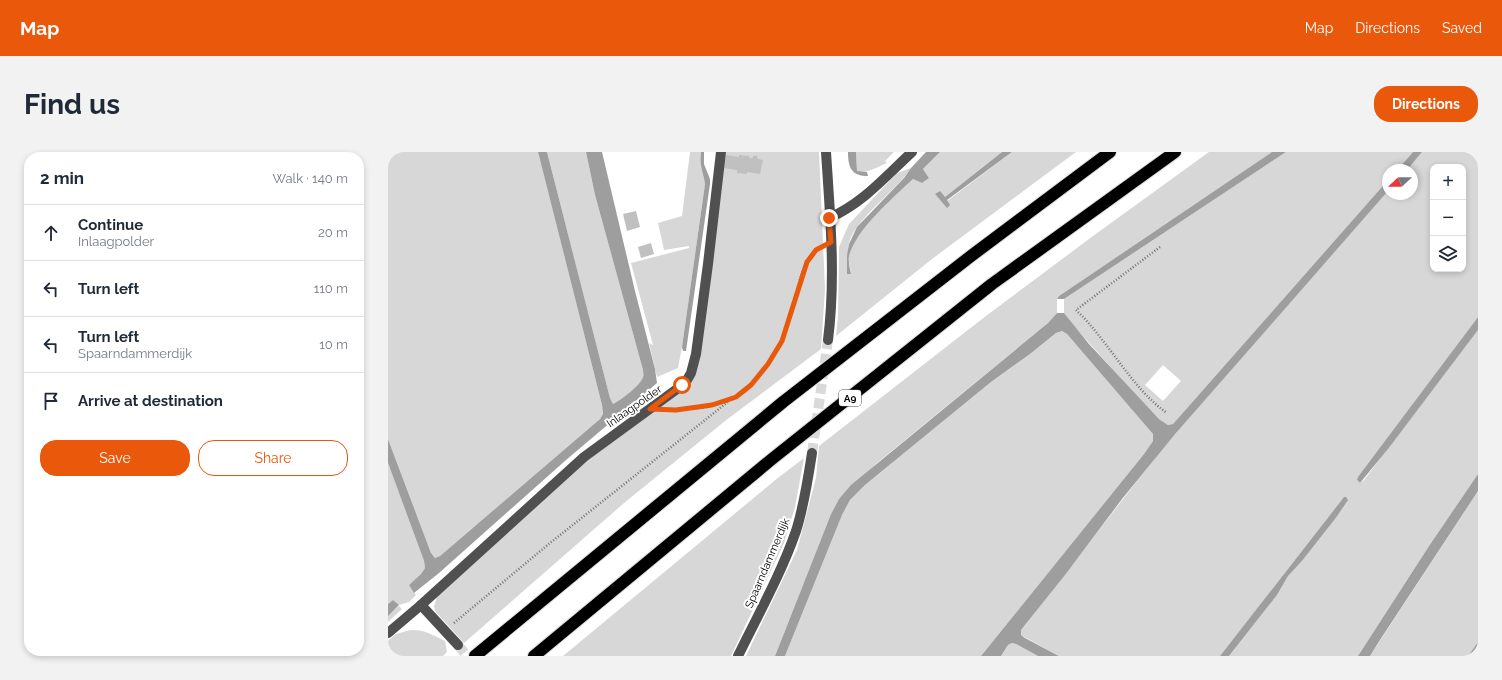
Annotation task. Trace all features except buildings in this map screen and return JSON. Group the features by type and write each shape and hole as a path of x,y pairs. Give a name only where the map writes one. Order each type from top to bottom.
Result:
{"highway":[{"path":"475,656 783,402 971,256 1110,152"},
{"name":"A9","path":"534,656 772,459 992,284 1175,152"}],"street":[{"name":"Inlaagpolder","path":"388,633 421,605 584,457 682,385 691,373 694,365 708,264 720,152"},
{"path":"826,152 831,242 832,301 828,340"},
{"path":"829,218 842,213 855,204 912,152"},
{"name":"Spaarndammerdijk","path":"738,656 783,563 796,531 805,497 812,453"},
{"path":"421,605 458,645"}],"path":[{"path":"650,409 694,408 712,405 736,397 751,385 774,355 786,331 796,293 807,262 816,250 831,242"},
{"path":"1160,247 1076,310 1086,319 1156,406 1167,413"},
{"path":"445,630 562,533 729,400"}],"shaded area":[{"path":"388,152 538,152 602,405 603,414 600,419 440,556 435,558 431,553 388,439"},
{"path":"538,152 547,152 610,398 613,404 634,388 643,376 643,370 595,195 586,152 602,152 655,369 657,383 566,460 439,573 414,593 409,585 425,568 424,561 388,463 388,439 431,553 435,558 440,556 600,419 603,414"},
{"path":"547,152 586,152 595,195 643,370 642,380 639,384 626,396 613,404 610,398"},
{"path":"690,152 701,152 701,165 705,184 682,347 678,368 657,377 649,343 653,345 631,263 689,248 689,246 664,250 658,223 682,216"},
{"path":"701,152 704,152 704,164 710,179 710,184 686,351 683,351 682,347 705,184 701,165"},
{"path":"725,152 819,152 825,289 821,349 725,421 624,503 464,643 435,611 434,606 437,597 582,464 690,384"},
{"path":"848,152 856,152 857,171 867,172 868,176 855,173 852,170 850,167"},
{"path":"856,152 894,152 885,161 887,163 872,170 861,172 857,171"},
{"path":"926,152 940,152 923,169 929,178 922,183 913,179 876,214 859,235 853,246 849,256 851,274 847,274 847,255 849,244 857,227 904,178"},
{"path":"940,152 1002,152 945,197 935,194 947,207 947,201 1012,152 1076,152 932,259 836,336 838,316 839,247 849,224 897,173 911,168 896,186 868,214 853,234 849,243 847,274 851,274 849,256 852,246 866,225 913,179 922,183 929,178 923,169"},
{"path":"1002,152 1012,152 947,200 950,205 947,208 935,194 940,191 945,197"},
{"path":"1209,152 1272,152 1059,296 1057,299 1057,313 1048,323 877,463 839,499 831,514 775,656 746,656 797,550 816,478 819,446 982,319"},
{"path":"1272,152 1286,152 1064,299 1057,299 1059,296"},
{"path":"1286,152 1413,152 1402,164 1382,164 1382,187 1173,424 1168,425 1159,419 1073,325 1064,313 1064,299","holes":["1163,365 1181,381 1163,401 1145,385"]},
{"path":"1413,152 1422,152 1412,164 1402,164"},
{"path":"1422,152 1478,152 1478,317 1357,480 1360,483 1364,480 1478,330 1478,474 1429,546 1358,656 1229,656 1277,595 1288,576 1302,561 1335,519 1341,501 1220,656 1059,656 1021,635 1021,630 1161,451 1382,198 1382,200 1418,200 1418,164 1412,164"},
{"path":"1382,187 1382,198 1176,433 1122,499 1065,575 1021,630 1021,635 1025,638 1059,656 1038,656 1012,643 1008,645 1001,656 981,656 1153,441 1153,434 1067,334 1062,331 1056,333 991,382 865,485 850,500 842,515 785,656 775,656 831,514 839,499 851,485 1048,323 1057,313 1064,313 1089,344 1159,419 1168,425 1173,424"},
{"path":"1478,317 1478,330 1388,449 1360,483 1357,480 1358,477"},
{"path":"1062,331 1067,334 1144,423 1153,434 1153,441 981,656 785,656 842,515 850,500 865,485 991,382 1056,333"},
{"path":"804,458 795,507 784,543 731,656 563,656 779,477"},
{"path":"388,463 424,561 425,568 409,585 416,595 409,602 399,605 393,600 388,604"},
{"path":"1478,474 1478,491 1370,656 1358,656 1429,546"},
{"path":"1478,491 1478,642 1468,656 1370,656"},
{"path":"1344,497 1348,500 1302,561 1288,576 1277,595 1229,656 1220,656"},
{"path":"393,600 399,605 388,616 388,604"},
{"path":"399,606 402,609 388,622 388,615"},
{"path":"410,630 424,631 445,641 447,652 443,656 388,656 388,641 396,634"},
{"path":"1478,642 1477,656 1468,656"},
{"path":"1012,643 1038,656 1001,656 1008,645"}],"tunnel":[{"path":"812,453 828,340"},
{"path":"458,645 467,656"}],"route":[{"path":"682,385 650,409 676,410 704,407 736,397 751,385 768,364 782,341 807,262 816,250 831,242 829,218"}]}
